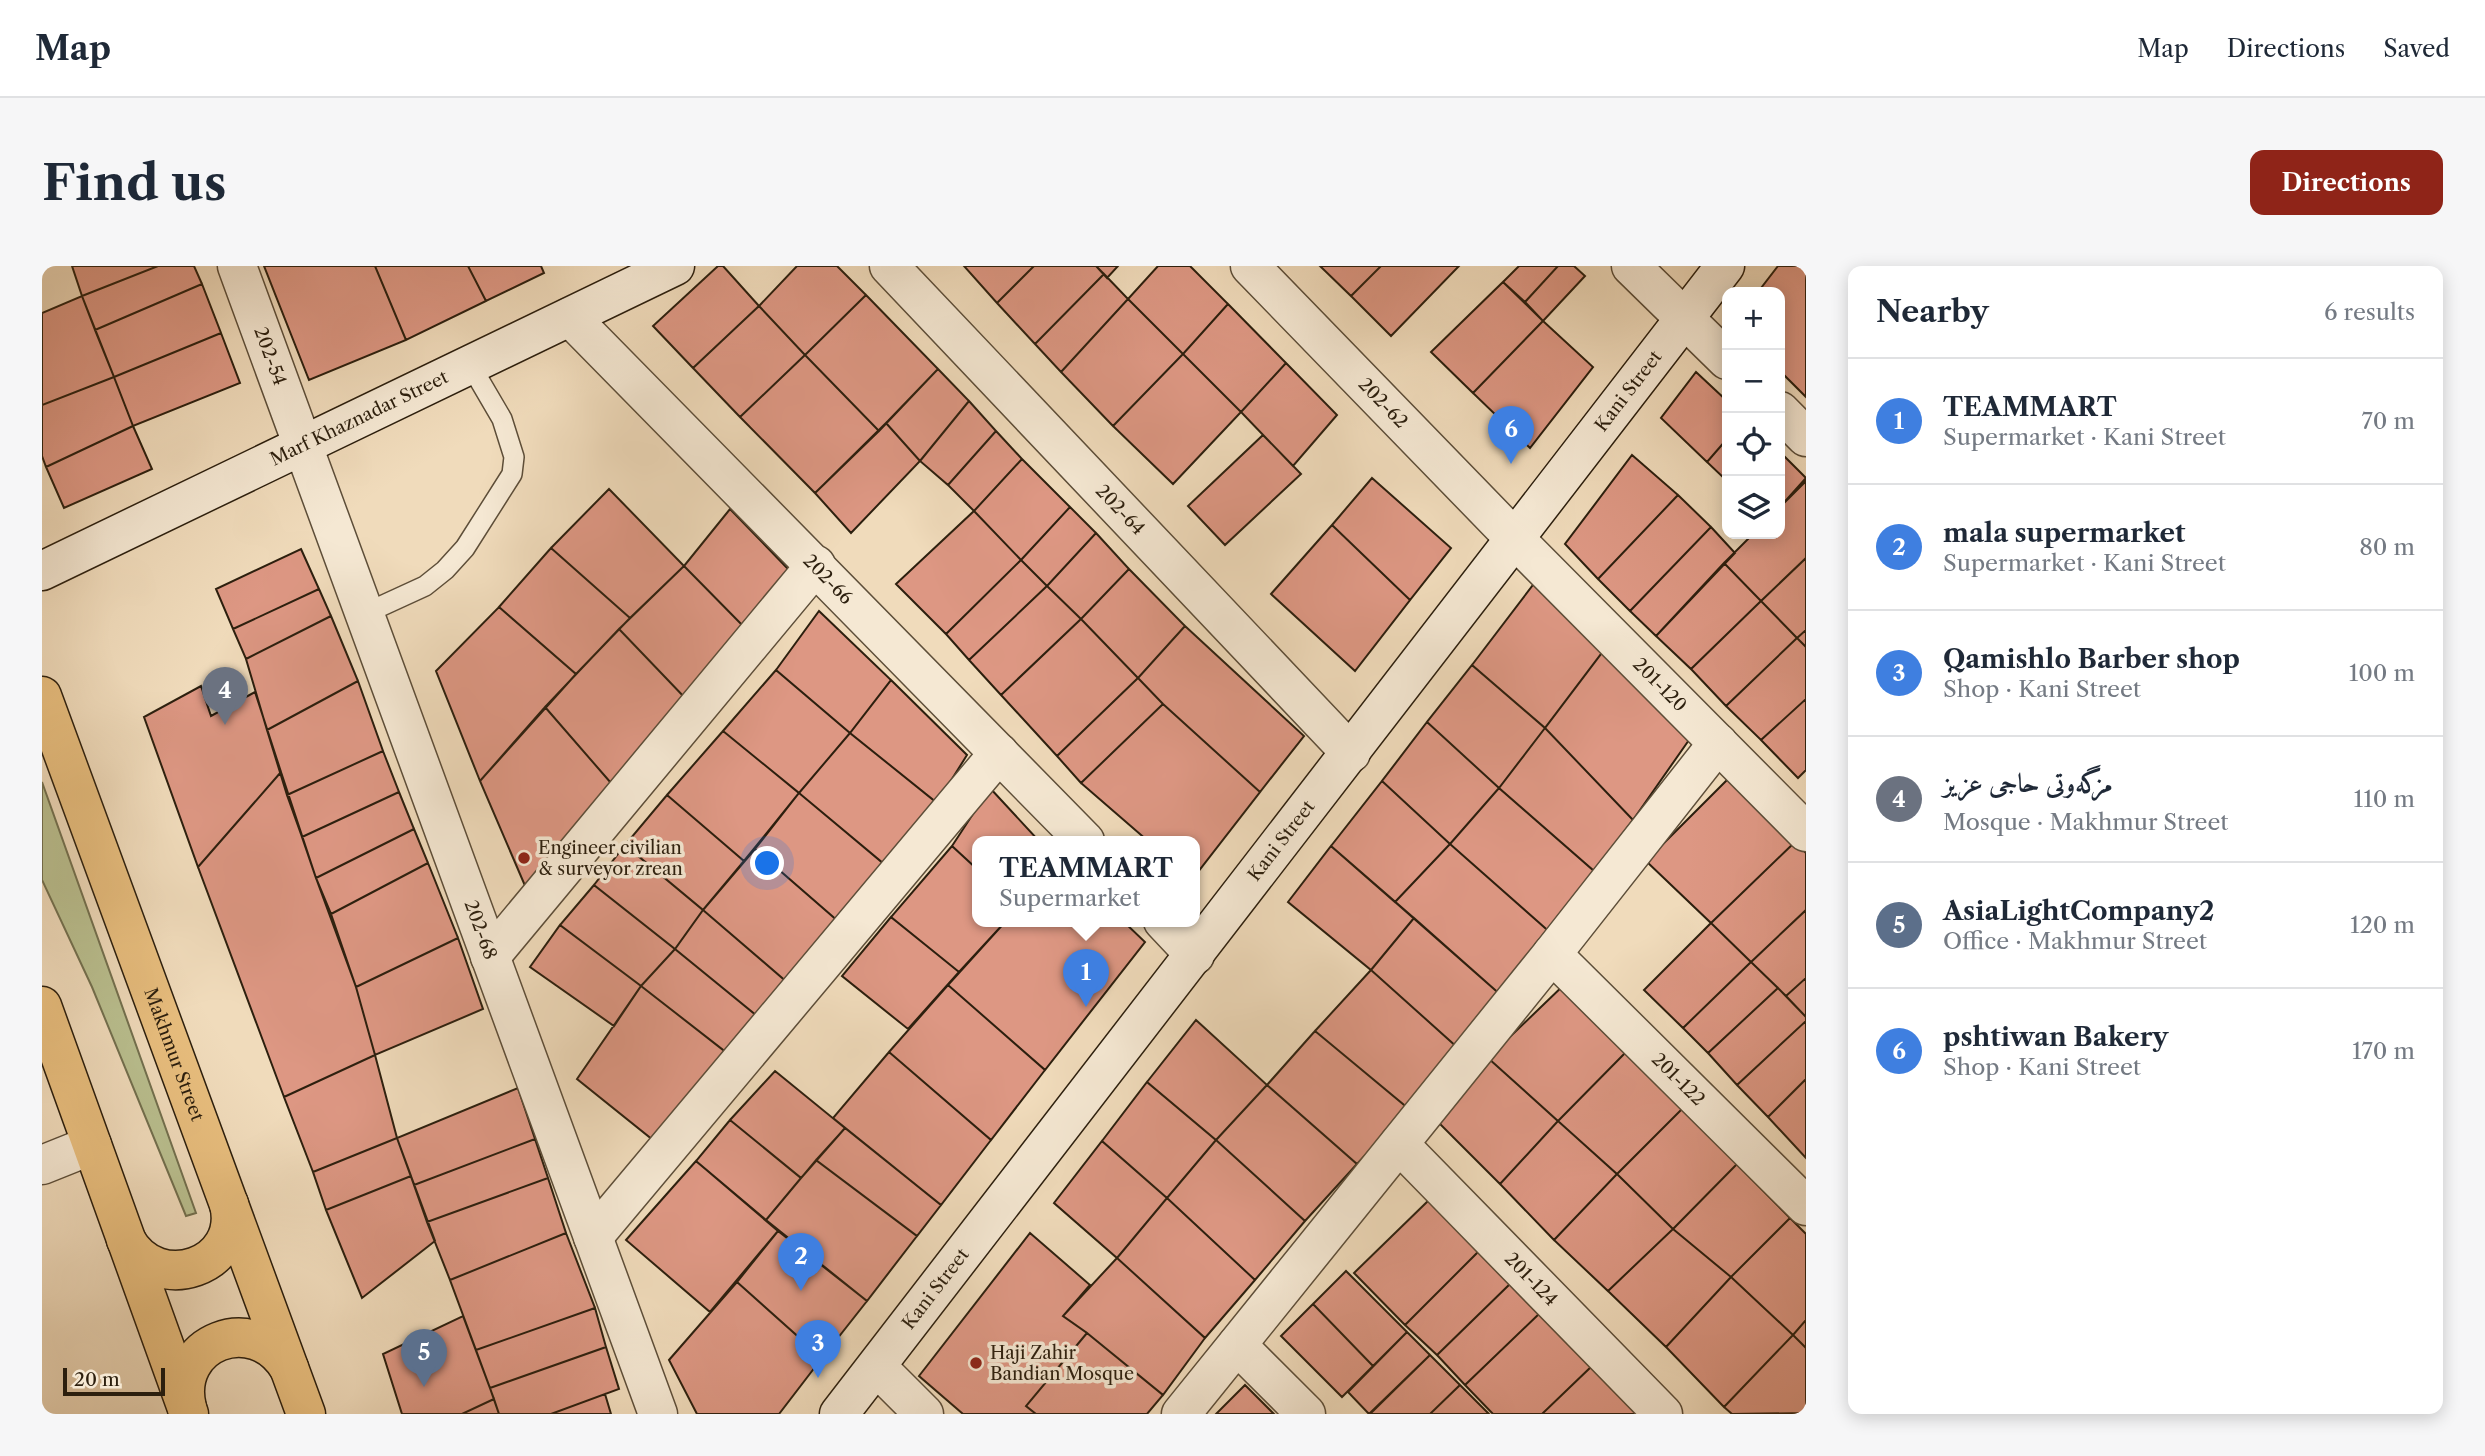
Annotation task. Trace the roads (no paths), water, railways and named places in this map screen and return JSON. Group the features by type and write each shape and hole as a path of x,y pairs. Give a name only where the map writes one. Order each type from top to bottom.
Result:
{"highway":[{"name":"Makhmur Street","path":"42,695 306,1414"},
{"path":"42,1006 183,1412"},
{"path":"122,1231 136,1254 150,1265 166,1270 193,1268 208,1259 221,1246 229,1229 228,1202"},
{"path":"183,1412 184,1390 192,1365 203,1351 219,1341 246,1337 264,1343 279,1354 290,1370"}],"street":[{"name":"202-54","path":"237,266 302,446"},
{"name":"Marf Khaznadar Street","path":"42,571 675,266"},
{"name":"202-64","path":"889,266 1351,753"},
{"name":"202-62","path":"1250,266 1515,539"},
{"path":"1631,266 1722,355"},
{"name":"Kani Street","path":"839,1414 1725,266"},
{"name":"202-66","path":"570,317 1080,836"},
{"path":"1782,413 1806,437"},
{"name":"202-68","path":"302,446 658,1414"},
{"name":"201-120","path":"1515,539 1806,832"},
{"path":"490,957 816,565"},
{"path":"1181,1414 1552,954 1718,743"},
{"path":"593,1237 999,753"},
{"path":"1169,927 1195,955"},
{"name":"201-122","path":"1552,954 1806,1206"},
{"name":"201-124","path":"1399,1144 1663,1414"},
{"path":"42,1165 92,1145"},
{"path":"1237,1345 1306,1414"},
{"path":"877,1367 924,1414"}],"lane":[{"path":"364,614 425,586 444,570 465,548 512,474 514,457 502,419 471,366"}],"place":[{"name":"pshtiwan Bakery","path":"1511,464"},
{"name":"مزگەوتی حاجی عزیز","path":"225,725"},
{"name":"Engineer civilian & surveyor zrean","path":"524,858"},
{"name":"TEAMMART","path":"1086,1007"},
{"name":"mala supermarket","path":"801,1291"},
{"name":"Haji Zahir Bandian Mosque","path":"976,1363"},
{"name":"Qamishlo Barber shop","path":"818,1378"},
{"name":"AsiaLightCompany2","path":"424,1387"}]}
